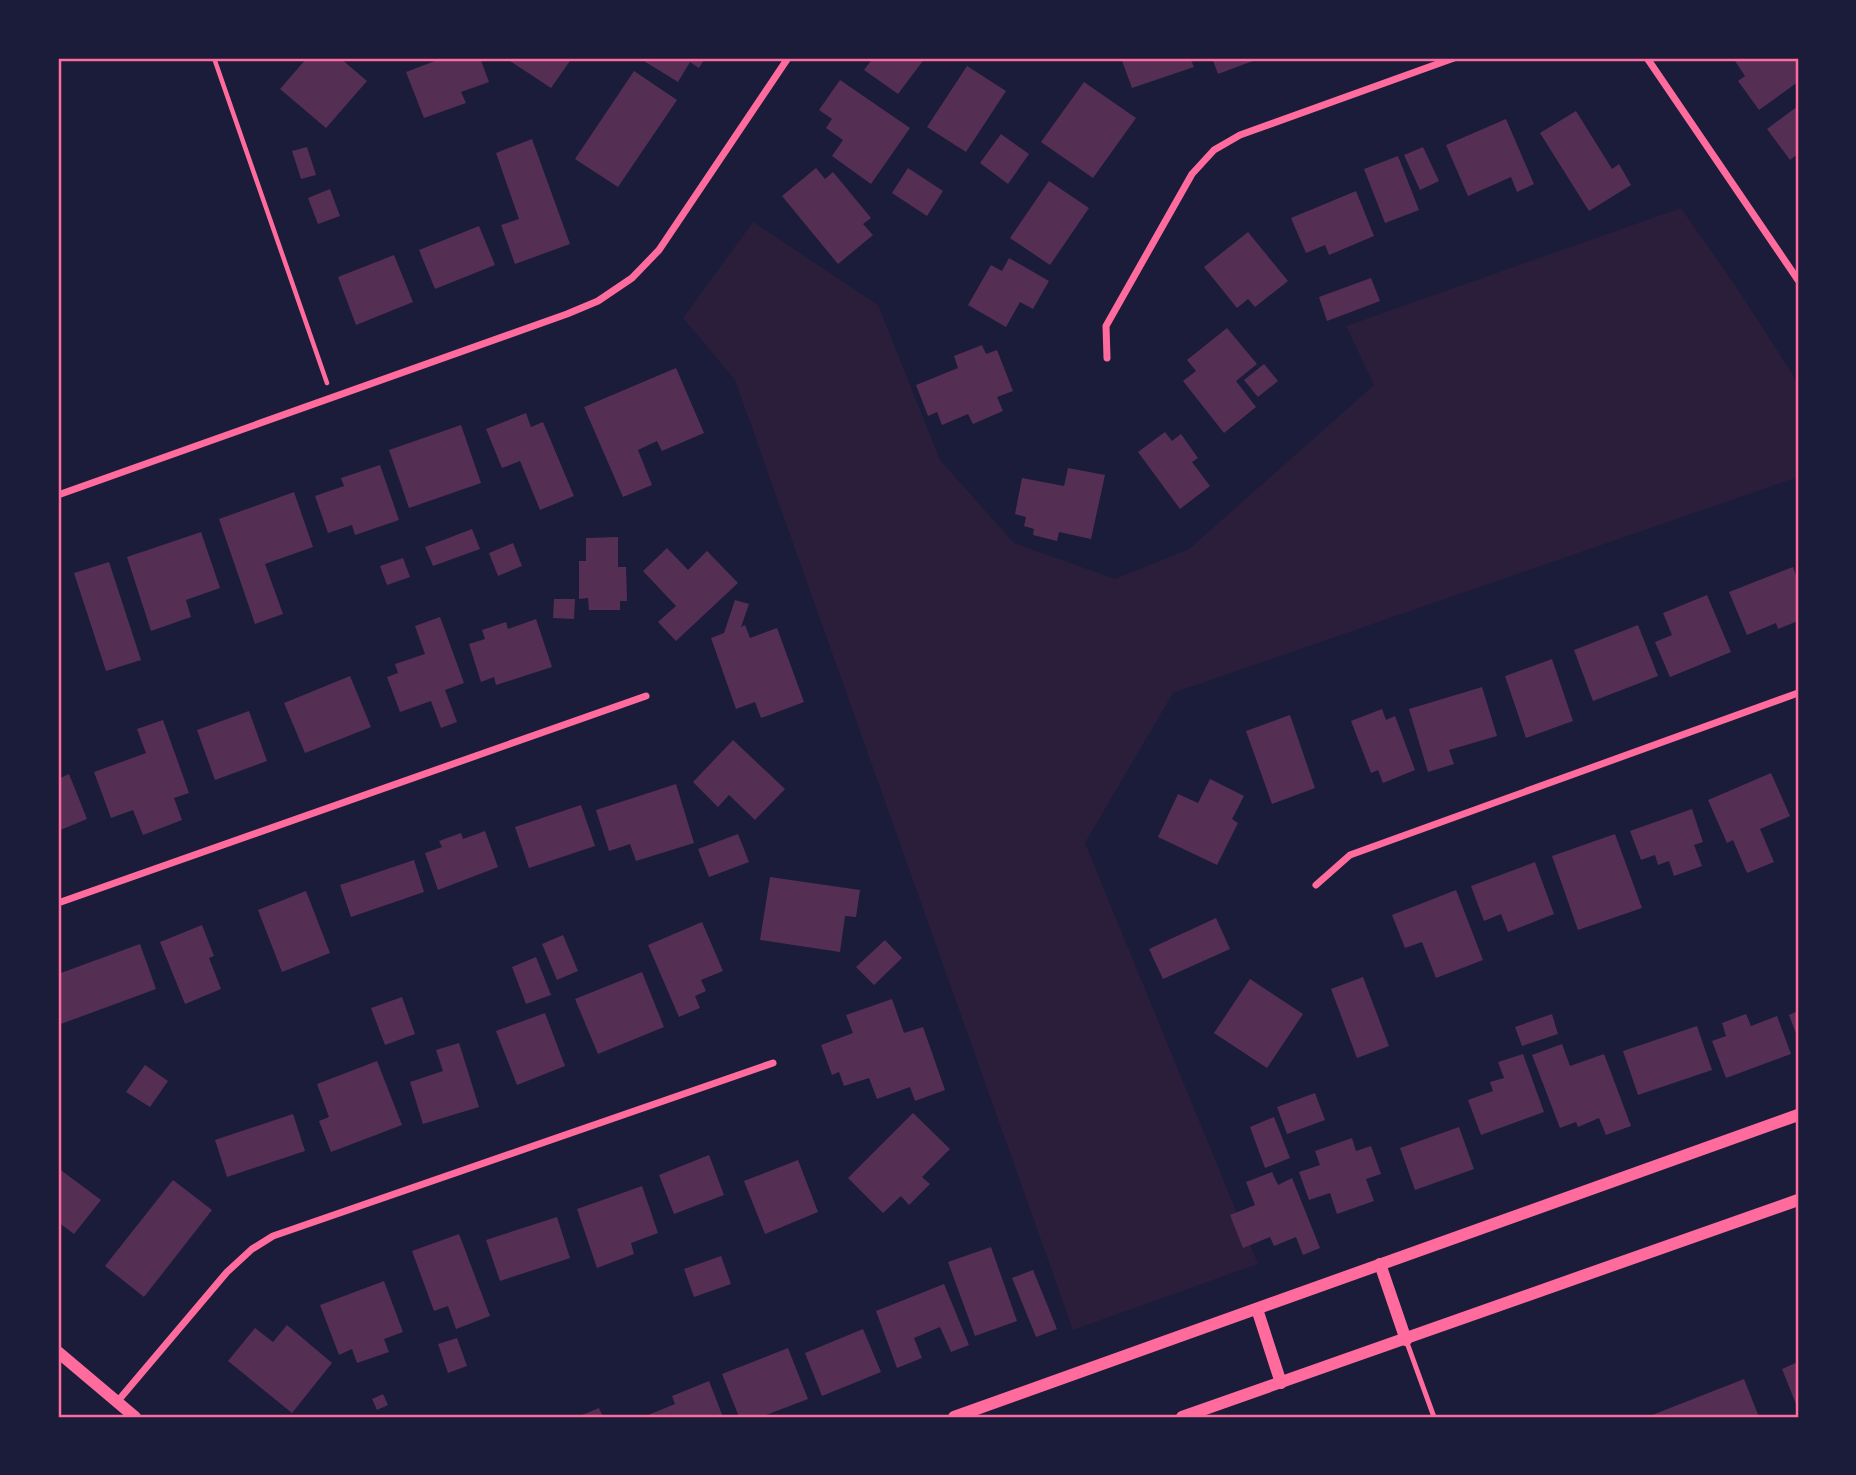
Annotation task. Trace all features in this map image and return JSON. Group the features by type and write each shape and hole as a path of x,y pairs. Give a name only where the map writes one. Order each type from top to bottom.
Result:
{"street":[{"path":"58,495 566,314 598,300 632,278 659,250 788,58"},
{"path":"1107,358 1106,326 1192,174 1214,150 1240,135 1454,58"},
{"path":"1647,58 1798,280"},
{"path":"1316,885 1350,855 1798,693"},
{"path":"58,903 646,696"},
{"path":"117,1402 227,1272 252,1249 273,1236 773,1063"},
{"path":"954,1417 1798,1115"},
{"path":"1182,1417 1798,1200"},
{"path":"1380,1264 1406,1340"},
{"path":"1257,1309 1281,1383"},
{"path":"58,1352 135,1417"}],"lane":[{"path":"1406,1340 1434,1417"}],"path":[{"path":"214,58 332,397"}],"shaded area":[{"path":"1681,208 1798,383 1798,477 1173,693 1085,843 1258,1264 1073,1330 735,380 683,318 753,222 878,305 940,460 1014,543 1115,579 1189,549 1374,385 1346,326"}],"building":[{"path":"307,58 340,58 367,81 326,128 280,89"},
{"path":"443,58 480,58 489,82 461,92 466,103 424,118 406,72"},
{"path":"512,58 572,58 551,88 510,61"},
{"path":"639,58 705,58 699,68 690,62 678,82"},
{"path":"873,58 925,58 898,94 864,70"},
{"path":"1121,58 1190,58 1194,67 1132,88"},
{"path":"1212,58 1261,58 1218,74"},
{"path":"1733,58 1798,58 1798,82 1759,110 1738,81 1745,76"},
{"path":"967,66 1006,91 966,152 927,127"},
{"path":"634,71 677,100 618,187 575,159"},
{"path":"840,80 910,128 871,184 832,156 843,140 826,128 832,119 819,110"},
{"path":"1084,82 1136,118 1093,178 1041,142"},
{"path":"1798,106 1798,154 1790,160 1767,129"},
{"path":"1576,111 1612,169 1619,164 1631,185 1589,211 1540,133"},
{"path":"1506,119 1534,184 1517,192 1511,177 1468,196 1446,145"},
{"path":"1001,134 1029,154 1008,184 980,163"},
{"path":"532,139 570,244 515,264 501,225 519,219 496,153"},
{"path":"307,147 316,175 301,179 292,151"},
{"path":"1423,147 1439,181 1420,190 1404,155"},
{"path":"1398,156 1419,210 1385,223 1364,169"},
{"path":"816,168 825,179 833,172 871,218 863,224 873,235 838,264 782,196"},
{"path":"908,168 943,191 927,216 892,193"},
{"path":"1049,181 1089,208 1050,265 1010,238"},
{"path":"330,189 340,216 318,224 308,198"},
{"path":"1356,191 1374,236 1329,255 1325,245 1306,253 1291,218"},
{"path":"479,226 495,265 435,289 419,250"},
{"path":"1248,232 1288,281 1255,307 1248,299 1237,308 1204,267"},
{"path":"394,255 413,302 356,325 338,277"},
{"path":"1009,258 1049,281 1033,309 1020,302 1006,327 968,305 991,265 1002,271"},
{"path":"1371,278 1380,301 1327,321 1319,297"},
{"path":"1227,328 1257,364 1236,381 1256,407 1224,433 1183,381 1196,371 1187,360"},
{"path":"982,345 986,354 997,350 1013,391 997,397 1003,411 973,424 968,414 942,425 937,412 928,416 916,385 958,368 954,356"},
{"path":"1264,364 1278,381 1258,397 1244,380"},
{"path":"676,368 704,433 662,451 657,441 638,450 652,485 623,497 584,407"},
{"path":"526,413 531,427 543,422 574,496 540,510 520,461 502,468 486,429"},
{"path":"461,425 481,483 409,508 389,450"},
{"path":"1165,432 1172,441 1181,434 1198,458 1192,462 1210,486 1180,509 1138,452"},
{"path":"380,465 399,520 355,535 352,525 328,533 315,496 344,486 341,478"},
{"path":"1068,468 1105,475 1091,539 1059,532 1057,541 1033,535 1034,529 1024,526 1026,517 1015,514 1022,478 1064,486"},
{"path":"294,492 313,547 265,564 283,614 255,624 219,519"},
{"path":"472,529 480,549 433,566 425,547"},
{"path":"201,532 220,588 186,600 191,617 151,631 127,557"},
{"path":"618,537 618,567 626,567 627,601 620,601 620,610 589,610 588,598 579,599 579,561 586,561 586,538"},
{"path":"513,543 522,566 498,576 489,553"},
{"path":"667,548 688,570 707,551 738,583 676,641 658,622 676,606 643,571"},
{"path":"403,558 410,577 387,585 380,566"},
{"path":"109,562 141,660 106,671 74,573"},
{"path":"1793,567 1798,581 1798,621 1778,629 1776,623 1747,635 1729,592"},
{"path":"1707,595 1731,652 1670,677 1655,642 1672,635 1663,613"},
{"path":"554,599 575,599 574,619 553,618"},
{"path":"735,600 749,604 741,627 745,625 750,638 777,628 804,702 761,718 755,702 736,709 711,638 724,633"},
{"path":"440,617 464,683 445,690 457,722 441,728 431,701 400,712 387,677 398,673 395,664 425,654 415,626"},
{"path":"536,619 552,667 496,685 494,677 481,682 469,644 485,639 482,630 506,622 508,629"},
{"path":"1638,625 1658,676 1593,701 1574,650"},
{"path":"1552,659 1573,721 1526,738 1505,676"},
{"path":"350,676 371,727 305,753 284,703"},
{"path":"1482,687 1497,736 1449,750 1454,764 1428,772 1409,709"},
{"path":"1382,709 1386,720 1395,716 1415,770 1383,783 1378,770 1371,773 1351,721"},
{"path":"249,711 267,761 215,780 197,730"},
{"path":"1290,715 1315,788 1272,804 1246,731"},
{"path":"163,720 189,793 174,798 182,820 143,835 133,810 111,818 94,772 146,753 137,729"},
{"path":"733,740 785,789 755,820 729,795 718,807 693,782"},
{"path":"1771,773 1790,816 1760,829 1774,862 1747,873 1733,840 1727,843 1708,800"},
{"path":"69,774 87,819 58,831 58,779"},
{"path":"1210,779 1244,796 1232,819 1238,823 1217,865 1158,837 1178,794 1198,803"},
{"path":"676,784 694,843 636,861 630,844 609,851 596,810"},
{"path":"581,805 595,846 529,868 515,827"},
{"path":"1692,809 1703,842 1694,845 1702,866 1674,876 1669,861 1658,865 1655,855 1641,860 1630,831"},
{"path":"485,831 498,867 438,890 425,853 442,847 439,841 461,833 463,839"},
{"path":"738,834 749,862 709,877 698,849"},
{"path":"1615,834 1642,908 1578,930 1552,856"},
{"path":"414,860 424,892 351,917 340,885"},
{"path":"1535,862 1554,914 1508,932 1501,914 1484,921 1471,886"},
{"path":"770,877 860,890 856,917 845,916 840,952 760,940"},
{"path":"1456,890 1483,960 1436,978 1422,942 1405,948 1392,915"},
{"path":"306,891 330,953 282,972 258,910"},
{"path":"1216,918 1230,949 1163,979 1149,949"},
{"path":"702,922 723,971 701,980 706,991 695,996 700,1008 679,1017 648,945"},
{"path":"202,925 214,956 209,958 221,989 185,1004 160,942"},
{"path":"563,935 578,971 557,980 542,944"},
{"path":"885,940 902,958 874,985 856,967"},
{"path":"140,944 156,989 58,1025 58,974"},
{"path":"536,957 551,995 526,1004 512,967"},
{"path":"642,972 664,1027 598,1054 575,999"},
{"path":"1363,977 1389,1046 1357,1058 1331,989"},
{"path":"1250,979 1303,1014 1267,1068 1214,1033"},
{"path":"402,997 415,1034 385,1045 371,1008"},
{"path":"892,999 904,1033 923,1027 945,1090 915,1101 910,1087 877,1099 869,1078 844,1086 839,1072 832,1075 821,1045 853,1033 846,1015"},
{"path":"1798,1011 1798,1039 1789,1015"},
{"path":"545,1013 565,1066 517,1085 496,1031"},
{"path":"1552,1014 1558,1034 1522,1046 1515,1027"},
{"path":"1746,1014 1751,1026 1777,1016 1791,1054 1726,1078 1712,1041 1726,1036 1722,1023"},
{"path":"1697,1026 1712,1070 1638,1095 1623,1051"},
{"path":"459,1043 479,1107 423,1124 410,1082 443,1071 436,1050"},
{"path":"1562,1044 1570,1066 1604,1054 1631,1126 1606,1135 1599,1118 1578,1127 1576,1122 1560,1128 1532,1055"},
{"path":"1523,1054 1544,1112 1481,1135 1468,1100 1493,1091 1490,1082 1504,1078 1498,1062"},
{"path":"377,1061 402,1125 331,1152 319,1121 329,1117 317,1084"},
{"path":"145,1065 168,1081 150,1107 126,1092"},
{"path":"1315,1093 1325,1120 1287,1134 1277,1107"},
{"path":"913,1113 950,1149 922,1177 930,1184 909,1205 901,1196 883,1213 848,1178"},
{"path":"293,1114 305,1151 227,1177 215,1140"},
{"path":"1274,1117 1290,1158 1265,1168 1250,1127"},
{"path":"1459,1127 1474,1169 1415,1190 1400,1148"},
{"path":"1352,1138 1356,1151 1371,1146 1381,1174 1366,1179 1374,1201 1337,1214 1330,1193 1309,1200 1299,1172 1320,1165 1315,1151"},
{"path":"709,1155 724,1195 674,1214 659,1175"},
{"path":"798,1160 818,1212 765,1234 744,1181"},
{"path":"58,1168 101,1200 74,1234 58,1222"},
{"path":"1272,1172 1278,1185 1292,1178 1320,1248 1303,1255 1296,1237 1274,1246 1270,1237 1243,1248 1230,1215 1255,1205 1246,1182"},
{"path":"173,1180 212,1210 144,1297 105,1266"},
{"path":"642,1186 658,1233 631,1243 634,1254 597,1268 577,1209"},
{"path":"557,1217 570,1258 500,1281 486,1240"},
{"path":"459,1234 490,1316 456,1329 448,1306 434,1311 412,1251"},
{"path":"991,1247 1017,1321 975,1336 948,1262"},
{"path":"721,1256 731,1284 694,1297 684,1269"},
{"path":"1033,1270 1057,1329 1036,1337 1012,1278"},
{"path":"384,1281 403,1332 384,1339 389,1352 357,1363 352,1349 339,1355 320,1305"},
{"path":"944,1284 969,1345 951,1352 940,1327 914,1338 922,1358 897,1368 876,1311"},
{"path":"287,1325 332,1363 292,1413 228,1361 255,1328 273,1342"},
{"path":"863,1329 881,1372 822,1396 805,1353"},
{"path":"457,1338 467,1366 448,1373 438,1344"},
{"path":"788,1348 808,1399 761,1417 739,1417 722,1374"},
{"path":"1798,1362 1798,1409 1782,1369"},
{"path":"1744,1379 1759,1417 1647,1417"},
{"path":"709,1381 723,1417 649,1417 648,1415 675,1404 672,1396"},
{"path":"383,1394 388,1405 377,1410 372,1399"},
{"path":"599,1408 603,1417 577,1417"}]}
